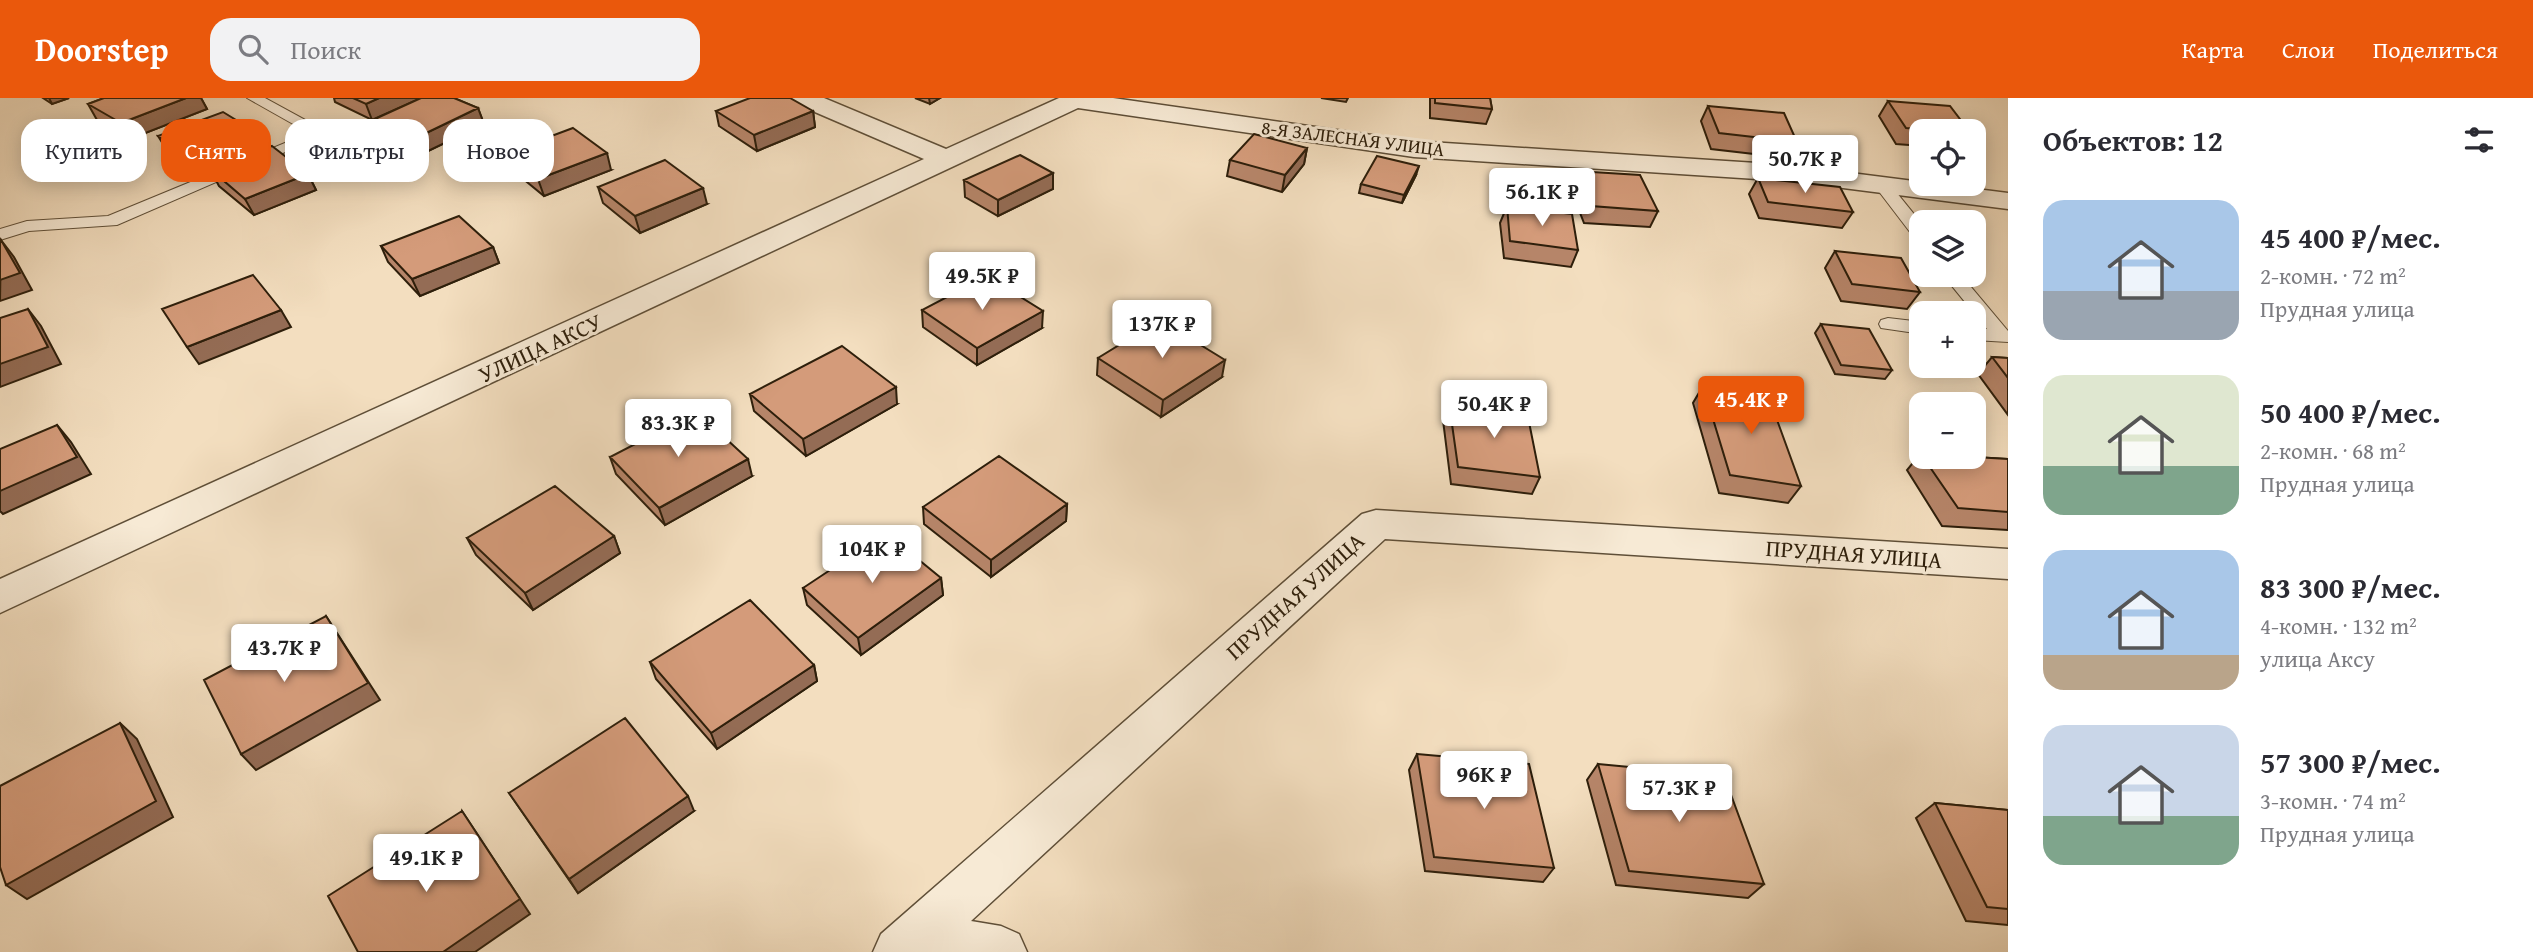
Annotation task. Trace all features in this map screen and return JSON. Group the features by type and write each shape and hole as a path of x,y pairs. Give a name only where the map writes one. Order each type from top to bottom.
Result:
{"street":[{"path":"803,98 947,159"},
{"name":"УЛИЦА АКСУ","path":"0,597 1077,99"},
{"name":"8-Я ЗАЛЕСНАЯ УЛИЦА","path":"1077,99 1414,149 1788,173 2008,201"},
{"name":"ПРУДНАЯ УЛИЦА","path":"908,944 1376,524 2008,564"},
{"path":"908,944 1001,952"}],"lane":[{"path":"0,235 27,226 111,220 321,133 254,98"},
{"path":"1882,185 1909,219"},
{"path":"1961,287 1973,301"},
{"path":"1986,314 2008,317"},
{"path":"1986,318 2003,337 1986,335"},
{"path":"1888,324 1909,326"}],"building":[{"path":"104,98 186,98 131,119 114,119 88,104"},
{"path":"353,98 379,98 366,104"},
{"path":"421,98 454,98 478,108 455,119 443,119 443,125 429,132 429,119 377,118"},
{"path":"750,98 790,98 813,111 754,135 716,111"},
{"path":"1435,98 1490,98 1492,109 1435,103"},
{"path":"1888,101 1950,106 1960,119 1909,119 1909,128 1906,128"},
{"path":"1708,106 1784,113 1797,142 1719,133"},
{"path":"223,112 234,119 204,119"},
{"path":"573,128 607,153 554,173 554,135"},
{"path":"1254,134 1307,148 1285,175 1230,160"},
{"path":"271,146 285,156 285,182 288,182 245,199 225,182 271,182"},
{"path":"1020,155 1053,173 998,200 964,180"},
{"path":"1377,156 1419,166 1404,195 1361,184"},
{"path":"665,160 703,188 635,216 598,187"},
{"path":"1576,171 1640,175 1658,211 1591,206"},
{"path":"1758,178 1840,187 1853,212 1768,202"},
{"path":"1507,206 1572,214 1578,250 1510,241"},
{"path":"459,216 493,247 412,279 381,246"},
{"path":"0,241 20,273 0,280"},
{"path":"1835,251 1901,258 1909,272 1909,287 1917,287 1920,292 1852,284"},
{"path":"253,275 281,310 187,347 162,309"},
{"path":"987,276 1043,311 977,348 922,310"},
{"path":"28,309 48,347 0,364 0,318"},
{"path":"1160,320 1225,360 1163,400 1098,358"},
{"path":"1821,324 1869,329 1892,370 1841,365"},
{"path":"842,346 896,387 803,439 750,394"},
{"path":"1992,357 2008,358 2008,378"},
{"path":"1703,386 1768,395 1801,486 1730,475"},
{"path":"1449,403 1527,412 1540,477 1458,467"},
{"path":"697,412 748,459 659,508 610,457"},
{"path":"57,425 77,457 0,491 0,449"},
{"path":"999,456 1067,504 991,560 923,507"},
{"path":"1986,458 2008,459 2008,512 1958,508 1931,469 1986,469"},
{"path":"555,486 614,536 525,593 467,538"},
{"path":"886,533 941,578 858,638 803,588"},
{"path":"750,600 814,665 711,733 650,662"},
{"path":"326,616 368,683 241,754 204,680"},
{"path":"625,718 688,796 569,879 509,793"},
{"path":"120,723 156,801 6,885 0,867 0,786"},
{"path":"1417,754 1529,764 1554,868 1434,857"},
{"path":"1598,764 1724,776 1764,884 1629,871"},
{"path":"1935,803 2008,810 2008,909 1987,907"},
{"path":"462,811 520,899 443,952 358,952 328,896"}]}
